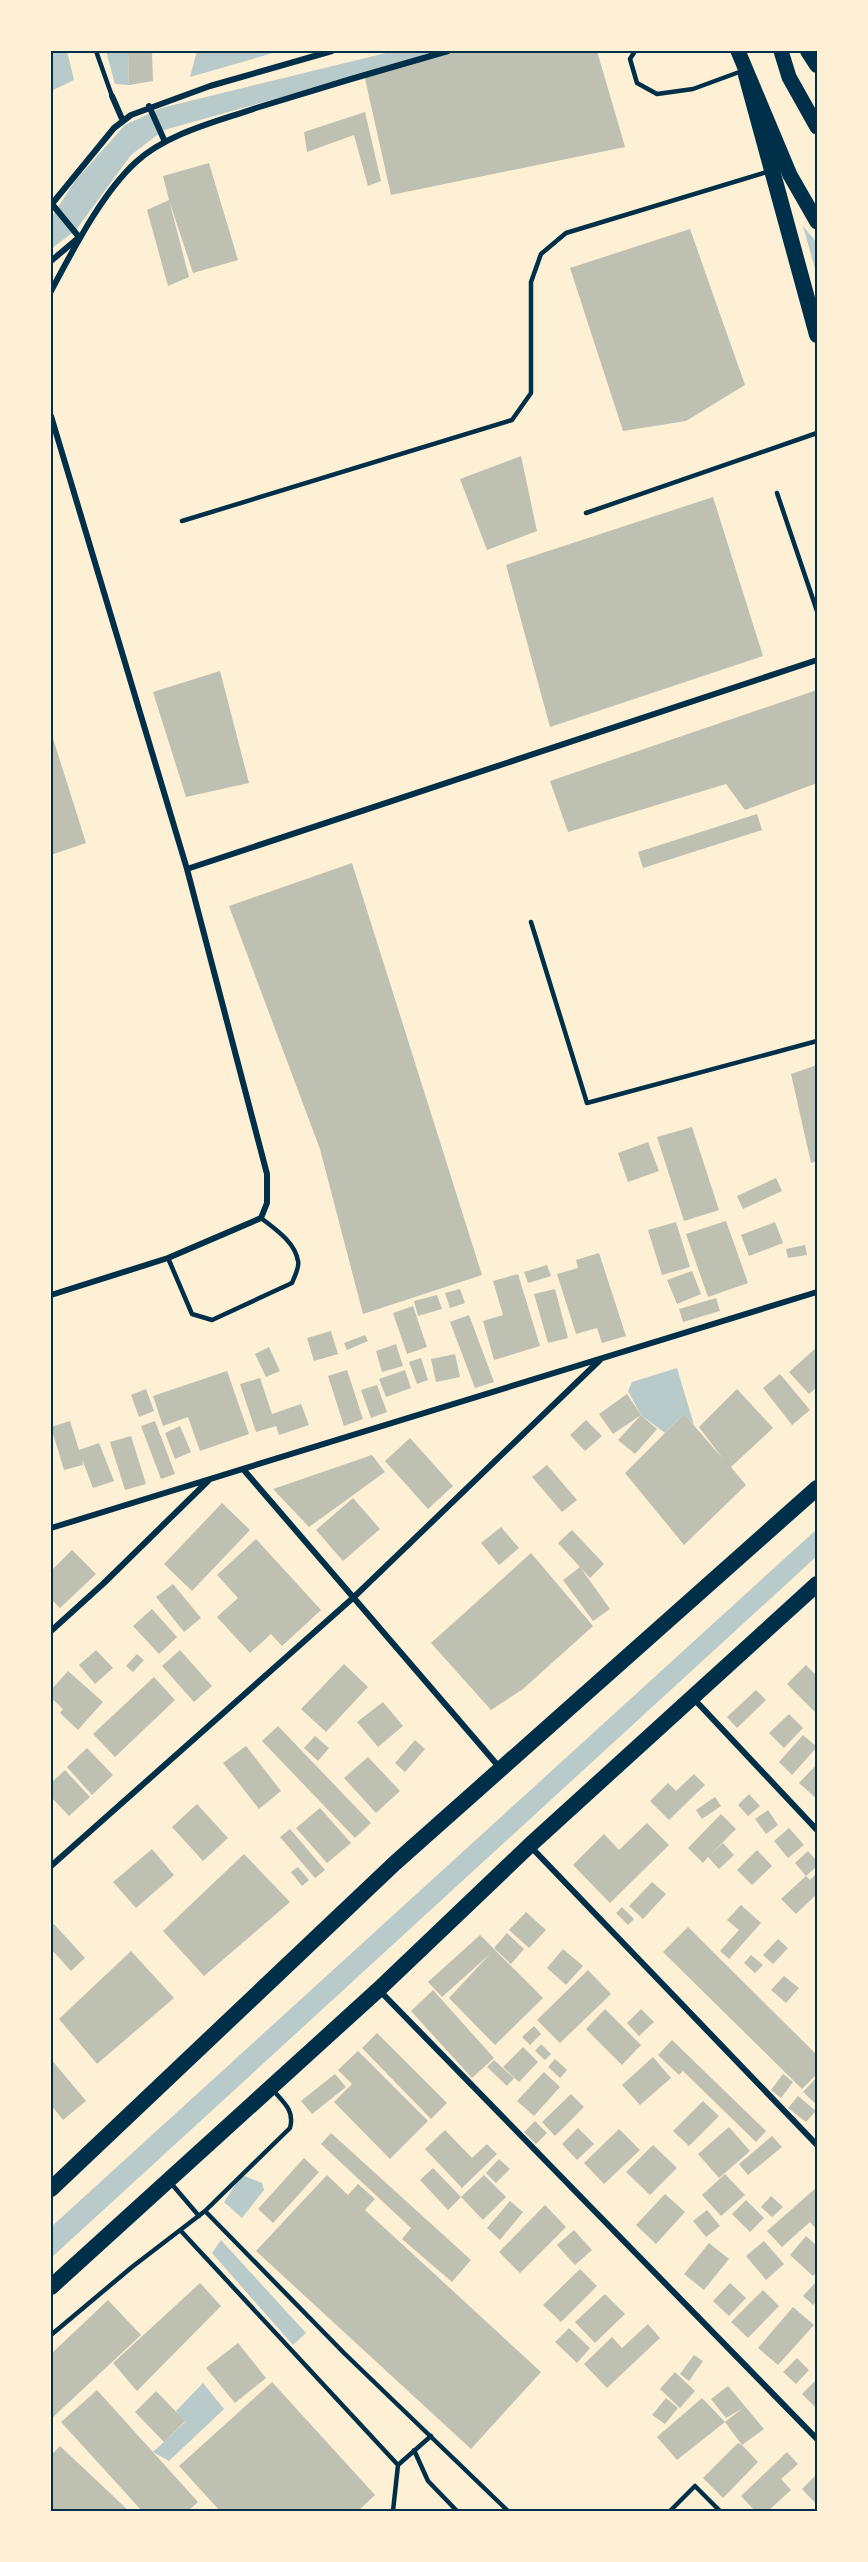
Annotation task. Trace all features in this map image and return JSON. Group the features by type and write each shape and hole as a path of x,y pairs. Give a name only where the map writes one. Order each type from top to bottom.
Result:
{"highway":[{"path":"808,51 817,65"},
{"path":"746,72 817,335"},
{"path":"54,2183 395,1863 817,1488"},
{"path":"51,2287 378,1990 530,1845 817,1584"}],"main road":[{"path":"738,51 790,175 817,222"},
{"path":"781,51 789,77 817,127"}],"street":[{"path":"80,237 51,205 123,121 149,106 332,51"},
{"path":"51,291 80,237 135,163 165,142 205,125 323,87 448,51"},
{"path":"112,96 123,121"},
{"path":"149,106 165,142"},
{"path":"51,261 80,237"},
{"path":"51,416 188,869 267,1174 267,1203 261,1218 168,1258 51,1295"},
{"path":"188,869 817,660"},
{"path":"51,1528 817,1292"},
{"path":"51,1866 354,1597 603,1358"},
{"path":"243,1469 500,1768"},
{"path":"51,1631 104,1583 208,1480"},
{"path":"692,1696 817,1830"},
{"path":"530,1845 817,2145"},
{"path":"378,1990 817,2439"}],"lane":[{"path":"96,51 112,96"},
{"path":"635,51 630,59 637,83 657,94 693,89 746,72"},
{"path":"182,520 512,420 531,393 531,282 541,254 566,233 773,170"},
{"path":"586,513 817,433"},
{"path":"777,493 817,612"},
{"path":"531,922 587,1102 817,1041"},
{"path":"168,1258 192,1314 212,1320 292,1284 299,1263 296,1255 283,1235 261,1218"},
{"path":"51,2335 132,2267 205,2211 290,2128 292,2118 290,2110 270,2088"},
{"path":"168,2180 199,2216"},
{"path":"205,2211 344,2353 508,2511"},
{"path":"181,2231 398,2465"},
{"path":"393,2511 398,2465 431,2436"},
{"path":"414,2450 428,2481 457,2511"},
{"path":"670,2511 695,2486 720,2511"}],"shaded area":[{"path":"51,51 67,51 74,80 51,91"},
{"path":"106,51 128,51 129,85 115,84"},
{"path":"197,51 280,51 190,77"},
{"path":"394,51 446,51 164,130 131,155 76,230 51,249 51,218 75,181 125,125 161,108"},
{"path":"803,226 817,243 817,276"},
{"path":"677,1368 694,1425 684,1414 665,1433 641,1415 628,1391 632,1382"},
{"path":"817,1529 817,1556 51,2258 51,2227"},
{"path":"242,2175 262,2183 264,2190 242,2218 224,2202"},
{"path":"221,2240 306,2333 293,2345 212,2253"},
{"path":"203,2383 224,2409 169,2461 153,2452 185,2422 176,2411"}],"building":[{"path":"128,51 152,51 153,81 129,85"},
{"path":"452,51 597,51 625,147 391,195 364,74"},
{"path":"365,112 381,181 368,186 354,135 307,152 304,132"},
{"path":"209,163 238,260 193,273 163,176"},
{"path":"169,200 189,277 168,286 147,210"},
{"path":"690,229 745,385 686,421 623,431 570,268"},
{"path":"521,456 537,531 487,550 460,479"},
{"path":"713,497 763,656 550,727 506,565"},
{"path":"220,671 249,783 186,797 153,692"},
{"path":"817,690 817,783 745,810 726,784 568,832 550,781"},
{"path":"51,732 86,843 51,855"},
{"path":"757,814 762,830 643,868 638,852"},
{"path":"352,863 482,1275 363,1314 320,1149 229,906"},
{"path":"817,1065 817,1161 811,1163 791,1074"},
{"path":"692,1127 719,1210 684,1221 657,1137"},
{"path":"648,1142 659,1171 628,1182 618,1153"},
{"path":"776,1178 782,1191 743,1209 737,1196"},
{"path":"726,1221 748,1283 708,1297 686,1234"},
{"path":"676,1222 690,1267 662,1275 648,1230"},
{"path":"775,1222 783,1243 749,1256 741,1235"},
{"path":"805,1245 807,1255 788,1258 786,1249"},
{"path":"599,1253 626,1336 602,1343 597,1328 576,1334 557,1274 578,1268 576,1260"},
{"path":"547,1265 551,1276 528,1283 524,1272"},
{"path":"692,1271 701,1294 677,1304 667,1280"},
{"path":"518,1274 540,1346 494,1360 483,1321 503,1315 493,1281"},
{"path":"460,1289 465,1303 450,1308 445,1293"},
{"path":"555,1289 568,1338 548,1343 534,1294"},
{"path":"437,1295 442,1309 418,1316 414,1301"},
{"path":"716,1298 720,1311 683,1322 679,1309"},
{"path":"413,1306 427,1347 407,1354 393,1313"},
{"path":"469,1315 494,1382 475,1388 450,1322"},
{"path":"331,1331 338,1354 314,1361 307,1338"},
{"path":"365,1335 368,1341 347,1350 344,1343"},
{"path":"396,1344 403,1366 382,1372 376,1351"},
{"path":"269,1347 280,1371 266,1377 255,1354"},
{"path":"817,1347 817,1387 809,1394 789,1372"},
{"path":"455,1354 460,1377 436,1382 431,1359"},
{"path":"421,1358 428,1380 417,1384 409,1362"},
{"path":"347,1370 363,1419 344,1426 328,1376"},
{"path":"405,1370 411,1388 386,1397 379,1379"},
{"path":"227,1371 249,1434 200,1451 188,1417 163,1426 153,1396"},
{"path":"780,1374 810,1410 792,1425 763,1388"},
{"path":"260,1378 272,1414 301,1404 309,1425 279,1435 276,1426 256,1432 240,1384"},
{"path":"377,1385 387,1412 371,1418 361,1390"},
{"path":"146,1389 154,1411 139,1417 131,1395"},
{"path":"737,1389 773,1428 731,1467 746,1485 684,1545 625,1473 684,1414 723,1459 699,1427"},
{"path":"627,1394 641,1415 613,1434 599,1414"},
{"path":"641,1415 657,1429 635,1454 618,1440"},
{"path":"586,1420 602,1436 585,1451 570,1435"},
{"path":"70,1421 79,1450 99,1443 114,1481 93,1488 82,1459 83,1465 64,1470 51,1427"},
{"path":"155,1421 175,1474 161,1479 141,1426"},
{"path":"180,1426 191,1452 175,1459 165,1433"},
{"path":"131,1436 146,1484 125,1490 110,1442"},
{"path":"410,1438 453,1486 428,1509 385,1461"},
{"path":"372,1455 385,1472 309,1527 273,1489"},
{"path":"547,1465 577,1500 562,1512 532,1477"},
{"path":"353,1498 380,1529 343,1561 316,1530"},
{"path":"222,1503 250,1530 192,1591 164,1564"},
{"path":"501,1527 519,1548 499,1565 481,1543"},
{"path":"572,1530 604,1564 590,1578 558,1543"},
{"path":"256,1539 321,1610 282,1646 271,1634 250,1653 217,1617 238,1598 217,1575"},
{"path":"72,1550 96,1574 60,1608 51,1599 51,1571"},
{"path":"531,1553 593,1626 523,1689 491,1710 431,1643"},
{"path":"580,1567 610,1609 593,1621 563,1580"},
{"path":"173,1584 201,1618 184,1632 156,1597"},
{"path":"152,1609 177,1637 159,1654 133,1626"},
{"path":"96,1650 113,1668 95,1684 79,1665"},
{"path":"180,1650 212,1686 194,1702 162,1666"},
{"path":"137,1654 144,1660 133,1672 126,1666"},
{"path":"344,1664 368,1687 326,1732 301,1709"},
{"path":"806,1665 817,1676 817,1714 787,1684"},
{"path":"68,1671 103,1702 78,1730 60,1713 63,1709 51,1698 51,1690"},
{"path":"154,1677 175,1700 115,1757 93,1734"},
{"path":"756,1690 766,1700 737,1728 727,1717"},
{"path":"383,1702 403,1726 378,1747 357,1722"},
{"path":"789,1714 803,1728 784,1748 769,1733"},
{"path":"278,1726 371,1823 355,1838 262,1741"},
{"path":"803,1735 817,1747 792,1775 779,1762"},
{"path":"315,1736 329,1748 318,1761 304,1748"},
{"path":"415,1740 425,1749 405,1772 395,1763"},
{"path":"246,1746 281,1791 259,1809 223,1763"},
{"path":"87,1748 113,1775 92,1795 67,1767"},
{"path":"368,1757 400,1791 376,1813 344,1778"},
{"path":"817,1764 817,1799 799,1783"},
{"path":"65,1770 90,1797 69,1816 51,1797 51,1783"},
{"path":"694,1774 705,1785 669,1820 650,1801 668,1783 676,1791"},
{"path":"749,1794 760,1806 748,1816 738,1805"},
{"path":"715,1797 721,1806 702,1819 696,1810"},
{"path":"197,1804 228,1838 203,1861 172,1827"},
{"path":"320,1808 351,1843 327,1863 296,1828"},
{"path":"768,1810 778,1825 766,1834 755,1819"},
{"path":"721,1814 736,1829 709,1856 723,1843 734,1855 719,1869 708,1857 703,1863 688,1848"},
{"path":"647,1823 669,1845 610,1903 573,1865 604,1834 619,1850"},
{"path":"789,1828 804,1845 788,1858 774,1841"},
{"path":"290,1829 325,1870 315,1878 280,1837"},
{"path":"152,1849 174,1875 136,1908 113,1882"},
{"path":"757,1850 772,1866 752,1885 737,1870"},
{"path":"808,1851 817,1861 817,1866 806,1876 795,1863"},
{"path":"244,1854 290,1902 204,1976 163,1931"},
{"path":"298,1867 309,1880 302,1886 291,1872"},
{"path":"817,1873 817,1894 796,1914 781,1899 806,1876 810,1880"},
{"path":"652,1882 666,1894 643,1919 629,1906"},
{"path":"741,1905 761,1923 729,1959 720,1951 739,1930 727,1920"},
{"path":"622,1907 634,1919 628,1925 616,1913"},
{"path":"526,1912 546,1930 529,1948 509,1930"},
{"path":"54,1924 85,1958 71,1971 51,1949 51,1926"},
{"path":"688,1927 817,2055 817,2074 802,2089 663,1952"},
{"path":"507,1933 524,1949 511,1964 494,1948"},
{"path":"480,1935 543,1998 495,2045 449,1998 490,1954 442,1997 428,1982"},
{"path":"778,1939 788,1948 773,1964 763,1955"},
{"path":"563,1949 583,1966 566,1985 547,1968"},
{"path":"131,1951 174,1998 97,2064 59,2019"},
{"path":"751,1955 763,1965 755,1973 744,1963"},
{"path":"588,1970 611,1994 560,2043 537,2020"},
{"path":"784,1976 799,1988 786,2003 771,1990"},
{"path":"433,1990 494,2058 472,2078 411,2011"},
{"path":"605,2009 641,2045 622,2065 586,2029"},
{"path":"641,2009 654,2022 639,2036 627,2023"},
{"path":"534,2026 541,2034 530,2045 522,2037"},
{"path":"377,2033 447,2103 431,2119 362,2048"},
{"path":"672,2040 766,2131 756,2142 683,2071 679,2075 658,2055"},
{"path":"541,2044 551,2054 545,2060 535,2051"},
{"path":"523,2047 538,2062 519,2082 503,2067"},
{"path":"358,2051 428,2121 390,2159 334,2102 352,2084 338,2070"},
{"path":"653,2057 671,2078 640,2105 622,2085"},
{"path":"51,2059 86,2101 63,2120 51,2105"},
{"path":"555,2059 567,2070 560,2078 548,2067"},
{"path":"494,2060 514,2078 507,2086 487,2067"},
{"path":"544,2072 560,2087 534,2116 517,2101"},
{"path":"335,2074 346,2087 312,2114 301,2101"},
{"path":"783,2074 793,2082 781,2098 771,2090"},
{"path":"817,2077 817,2105 803,2092"},
{"path":"571,2094 584,2107 555,2136 542,2122"},
{"path":"798,2096 816,2111 806,2122 788,2108"},
{"path":"703,2101 719,2116 689,2146 673,2131"},
{"path":"535,2121 547,2133 536,2144 524,2132"},
{"path":"729,2127 750,2151 719,2178 698,2154"},
{"path":"578,2128 594,2144 577,2160 562,2144"},
{"path":"619,2129 640,2150 604,2184 584,2163"},
{"path":"445,2130 472,2158 487,2144 497,2154 462,2188 425,2149"},
{"path":"331,2133 471,2260 452,2282 402,2239 411,2228 321,2144"},
{"path":"772,2136 782,2147 748,2175 739,2164"},
{"path":"653,2145 677,2168 650,2195 626,2172"},
{"path":"304,2158 319,2172 273,2223 258,2209"},
{"path":"499,2159 510,2169 496,2183 486,2173"},
{"path":"433,2168 461,2197 448,2210 420,2180"},
{"path":"725,2174 745,2195 721,2216 702,2195"},
{"path":"327,2175 348,2195 358,2184 375,2199 365,2210 541,2372 471,2449 256,2251"},
{"path":"484,2175 506,2197 483,2220 461,2197"},
{"path":"817,2187 817,2230 810,2222 782,2247 767,2231"},
{"path":"665,2194 685,2212 656,2244 636,2225"},
{"path":"771,2196 783,2207 772,2217 761,2207"},
{"path":"746,2200 764,2218 750,2232 732,2214"},
{"path":"510,2201 523,2212 500,2240 487,2228"},
{"path":"545,2205 566,2227 520,2273 499,2252"},
{"path":"707,2210 720,2226 706,2237 693,2221"},
{"path":"574,2230 592,2250 575,2265 557,2245"},
{"path":"806,2236 817,2246 817,2271 813,2276 790,2255"},
{"path":"764,2241 784,2264 766,2280 746,2256"},
{"path":"709,2243 729,2259 704,2290 684,2274"},
{"path":"580,2269 597,2286 561,2322 543,2305"},
{"path":"200,2283 221,2306 137,2391 113,2363"},
{"path":"730,2283 746,2298 729,2316 713,2301"},
{"path":"815,2283 817,2301 813,2305 803,2296"},
{"path":"763,2290 779,2306 748,2338 731,2322"},
{"path":"605,2294 625,2314 595,2343 575,2322"},
{"path":"108,2300 141,2335 51,2419 51,2354"},
{"path":"793,2307 814,2325 778,2365 758,2348"},
{"path":"648,2324 660,2338 607,2388 584,2364 612,2337 622,2348"},
{"path":"569,2328 590,2348 577,2363 555,2342"},
{"path":"238,2343 266,2378 235,2403 206,2368"},
{"path":"694,2355 703,2361 689,2381 680,2374"},
{"path":"797,2358 809,2370 796,2384 783,2372"},
{"path":"675,2372 695,2391 680,2408 660,2389"},
{"path":"817,2379 817,2409 802,2394"},
{"path":"272,2382 375,2495 358,2511 220,2511 179,2466"},
{"path":"728,2386 764,2429 742,2445 725,2422 743,2408 726,2418 711,2399"},
{"path":"97,2390 198,2502 188,2511 142,2511 61,2422"},
{"path":"156,2391 185,2421 164,2442 135,2412"},
{"path":"666,2398 678,2408 665,2424 652,2415"},
{"path":"702,2398 725,2422 677,2460 657,2437"},
{"path":"738,2443 758,2462 723,2498 703,2478"},
{"path":"60,2446 129,2511 51,2511 51,2455"},
{"path":"787,2452 798,2464 781,2479 791,2490 768,2511 755,2511 741,2496"},
{"path":"817,2474 817,2505 802,2489"}]}
